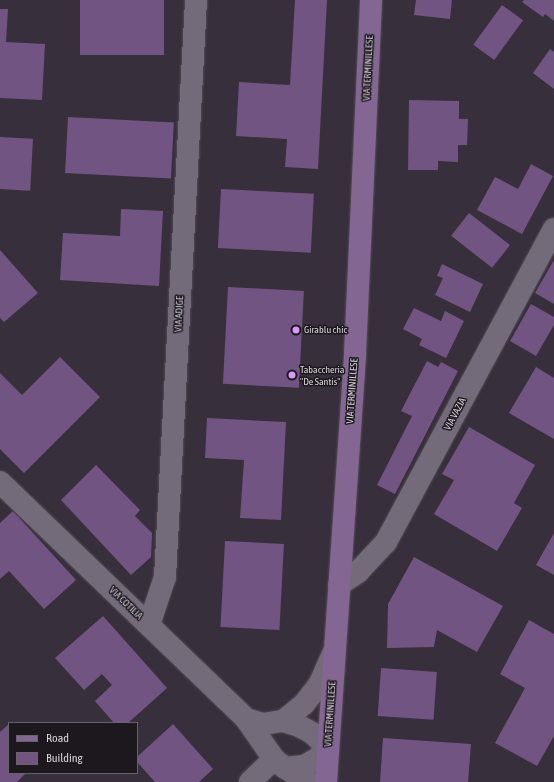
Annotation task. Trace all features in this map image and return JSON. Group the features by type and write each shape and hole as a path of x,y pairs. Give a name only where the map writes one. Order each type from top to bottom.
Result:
{"main road":[{"name":"VIA TERMINILLESE","path":"326,782 355,354 371,0"}],"street":[{"name":"VIA ADIGE","path":"149,625 165,577 196,0"},
{"name":"VIA VAZIA","path":"339,585 362,567 386,542 554,229"},
{"name":"VIA COTILIA","path":"2,488 149,625 246,719 279,764"},
{"path":"283,721 304,704 319,686 334,651"},
{"path":"246,719 263,724 283,721 299,726 312,733 328,748 318,758 304,766 279,764 250,782"},
{"path":"279,764 309,782"}],"building":[{"path":"80,0 164,0 164,55 80,55"},
{"path":"295,0 327,0 318,169 285,167 287,139 236,136 239,82 290,85"},
{"path":"416,0 452,0 450,19 414,15"},
{"path":"524,0 554,0 554,21 545,14 543,17 522,2"},
{"path":"502,5 523,20 494,60 473,45"},
{"path":"0,9 8,9 6,42 45,44 42,100 0,98"},
{"path":"550,49 554,52 554,89 533,73"},
{"path":"409,100 459,101 459,119 468,119 467,145 458,145 458,162 438,161 438,170 408,170"},
{"path":"68,117 174,123 171,178 65,173"},
{"path":"0,137 33,139 30,191 0,189"},
{"path":"531,164 553,176 522,234 477,210 495,177 518,189"},
{"path":"221,189 314,194 311,253 218,248"},
{"path":"121,209 163,211 159,286 60,280 63,233 120,236"},
{"path":"469,213 510,245 492,268 451,236"},
{"path":"0,250 38,293 4,322 0,318"},
{"path":"554,260 554,304 535,293"},
{"path":"442,264 483,284 470,312 435,295 443,278 437,276"},
{"path":"228,287 304,291 299,388 223,384"},
{"path":"531,304 554,317 554,325 536,356 510,341"},
{"path":"414,308 441,321 445,311 464,321 446,358 419,345 422,339 403,329"},
{"path":"60,357 100,397 24,473 0,449 0,373 22,395"},
{"path":"427,361 438,367 441,362 458,371 395,494 377,485 412,416 401,411"},
{"path":"536,367 554,378 554,439 509,413"},
{"path":"207,418 286,422 281,520 240,518 244,460 205,458"},
{"path":"469,427 535,465 514,503 522,508 497,551 434,514 454,480 442,474"},
{"path":"96,465 140,510 135,516 152,533 151,557 131,575 61,500"},
{"path":"13,511 76,580 44,609 9,571 0,579 0,523"},
{"path":"554,533 554,575 536,565"},
{"path":"225,541 284,544 279,630 220,627"},
{"path":"414,557 503,606 477,652 437,630 434,647 387,648 388,604"},
{"path":"103,616 167,688 129,722 113,722 95,701 112,685 102,674 84,690 55,658"},
{"path":"529,620 554,634 554,736 537,766 495,743 525,688 500,674"},
{"path":"381,668 437,672 434,720 378,716"},
{"path":"173,724 213,769 199,782 155,782 138,763 138,756"},
{"path":"8,725 8,774 25,774 17,782 0,782 0,732"},
{"path":"383,738 471,744 468,782 380,782"}],"place":[{"name":"Girablu chic","path":"296,330"},
{"name":"Tabaccheria \"De Santis\"","path":"292,375"}]}
